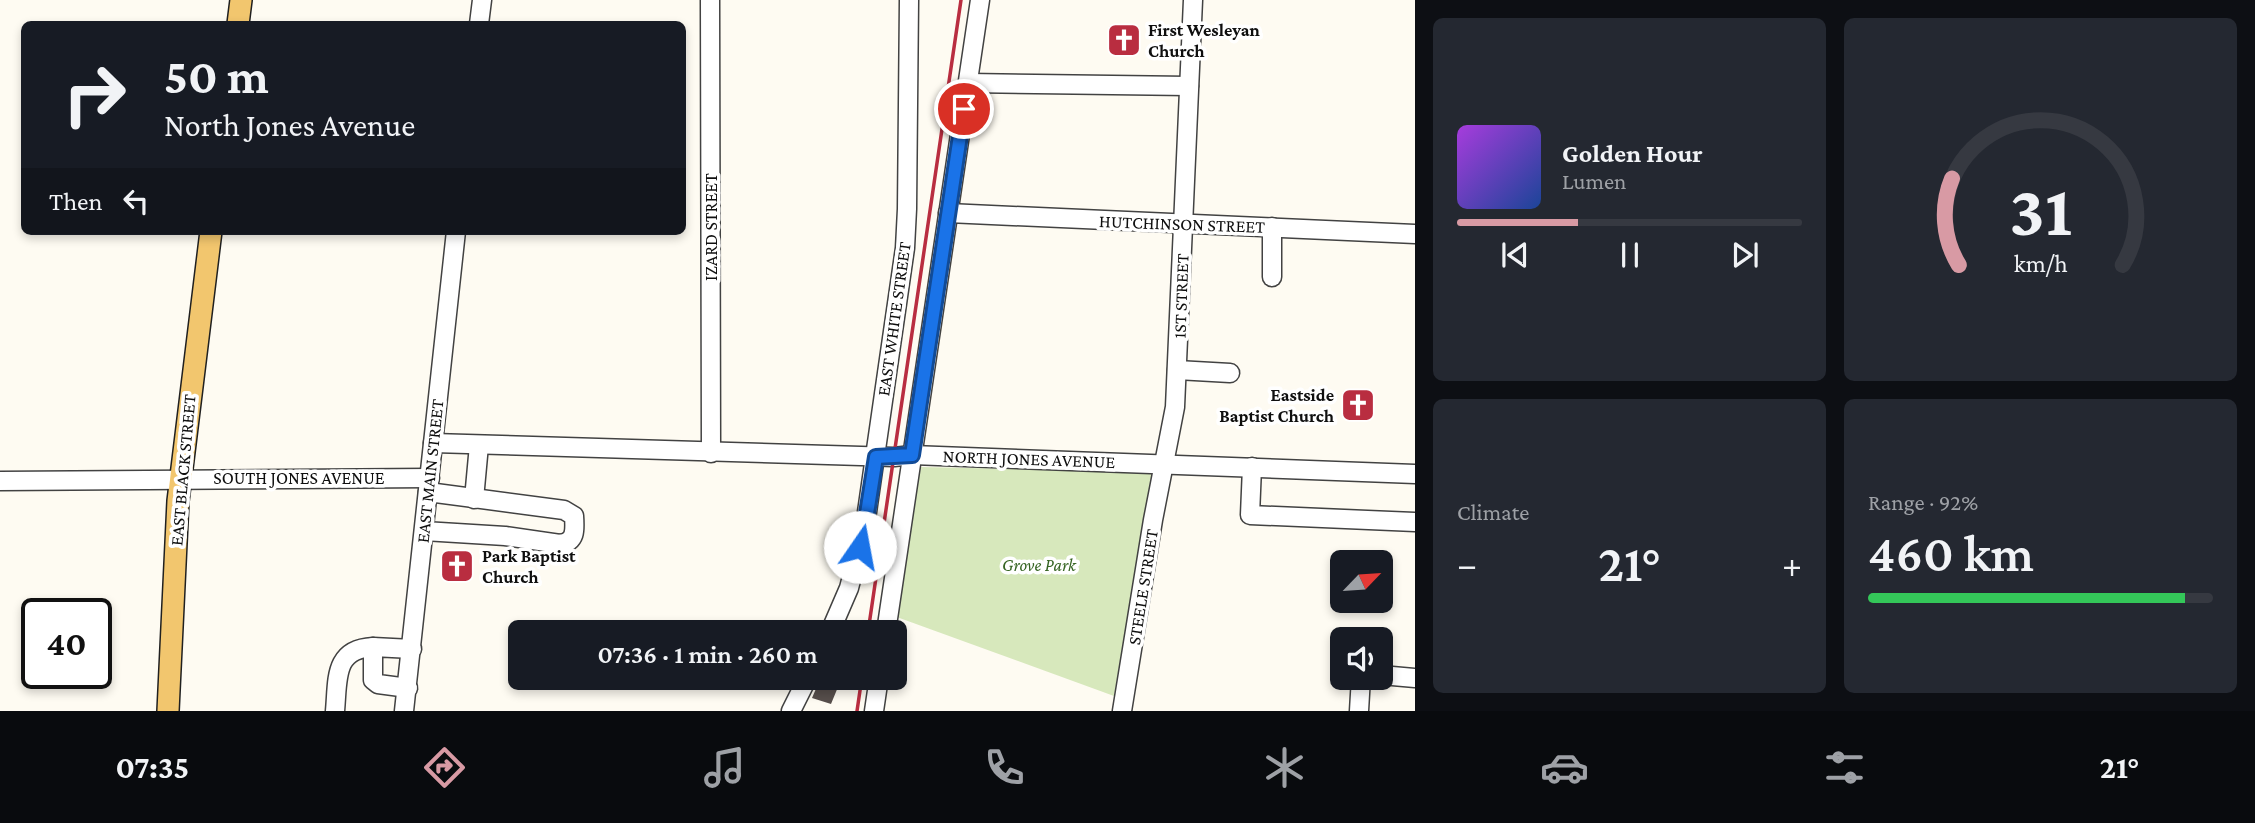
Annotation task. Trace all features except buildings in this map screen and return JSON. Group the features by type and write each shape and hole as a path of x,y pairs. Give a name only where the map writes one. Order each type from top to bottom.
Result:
{"main road":[{"path":"238,21 241,0"},
{"name":"EAST BLACK STREET","path":"169,711 180,479 210,235"}],"street":[{"path":"479,21 482,0"},
{"name":"IZARD STREET","path":"710,0 711,453"},
{"name":"EAST WHITE STREET","path":"835,620 849,588 865,526 905,248 909,0"},
{"path":"888,620 980,0"},
{"name":"1ST STREET","path":"1164,464 1175,407 1193,0"},
{"path":"968,83 1189,86"},
{"name":"HUTCHINSON STREET","path":"948,214 1415,234"},
{"path":"1272,228 1272,277"},
{"name":"EAST MAIN STREET","path":"404,711 456,235"},
{"path":"1177,370 1230,373"},
{"name":"NORTH JONES AVENUE","path":"433,443 711,453 876,457 912,455 1415,474"},
{"path":"474,499 479,445"},
{"name":"STEELE STREET","path":"1122,711 1164,464"},
{"path":"1252,467 1250,515 1415,522"},
{"name":"SOUTH JONES AVENUE","path":"0,481 180,479 429,485 474,499 564,510 574,516 576,531 566,544 505,536 424,531"},
{"path":"373,647 373,680 378,684 408,688"},
{"path":"335,711 340,665 347,656 359,648 412,649"},
{"path":"1393,676 1415,678"},
{"path":"790,711 801,690"},
{"path":"874,711 877,690"},
{"path":"1359,711 1360,690"}],"green space":[{"name":"Grove Park","path":"920,467 1152,472 1114,696 894,616"}],"railway":[{"path":"870,620 961,0"},
{"path":"857,711 860,690"}],"place":[{"name":"First Wesleyan Church","path":"1124,40"},
{"name":"Eastside Baptist Church","path":"1358,405"},
{"name":"Park Baptist Church","path":"457,566"}],"route":[{"path":"860,547 876,457 912,455 964,109"}]}
